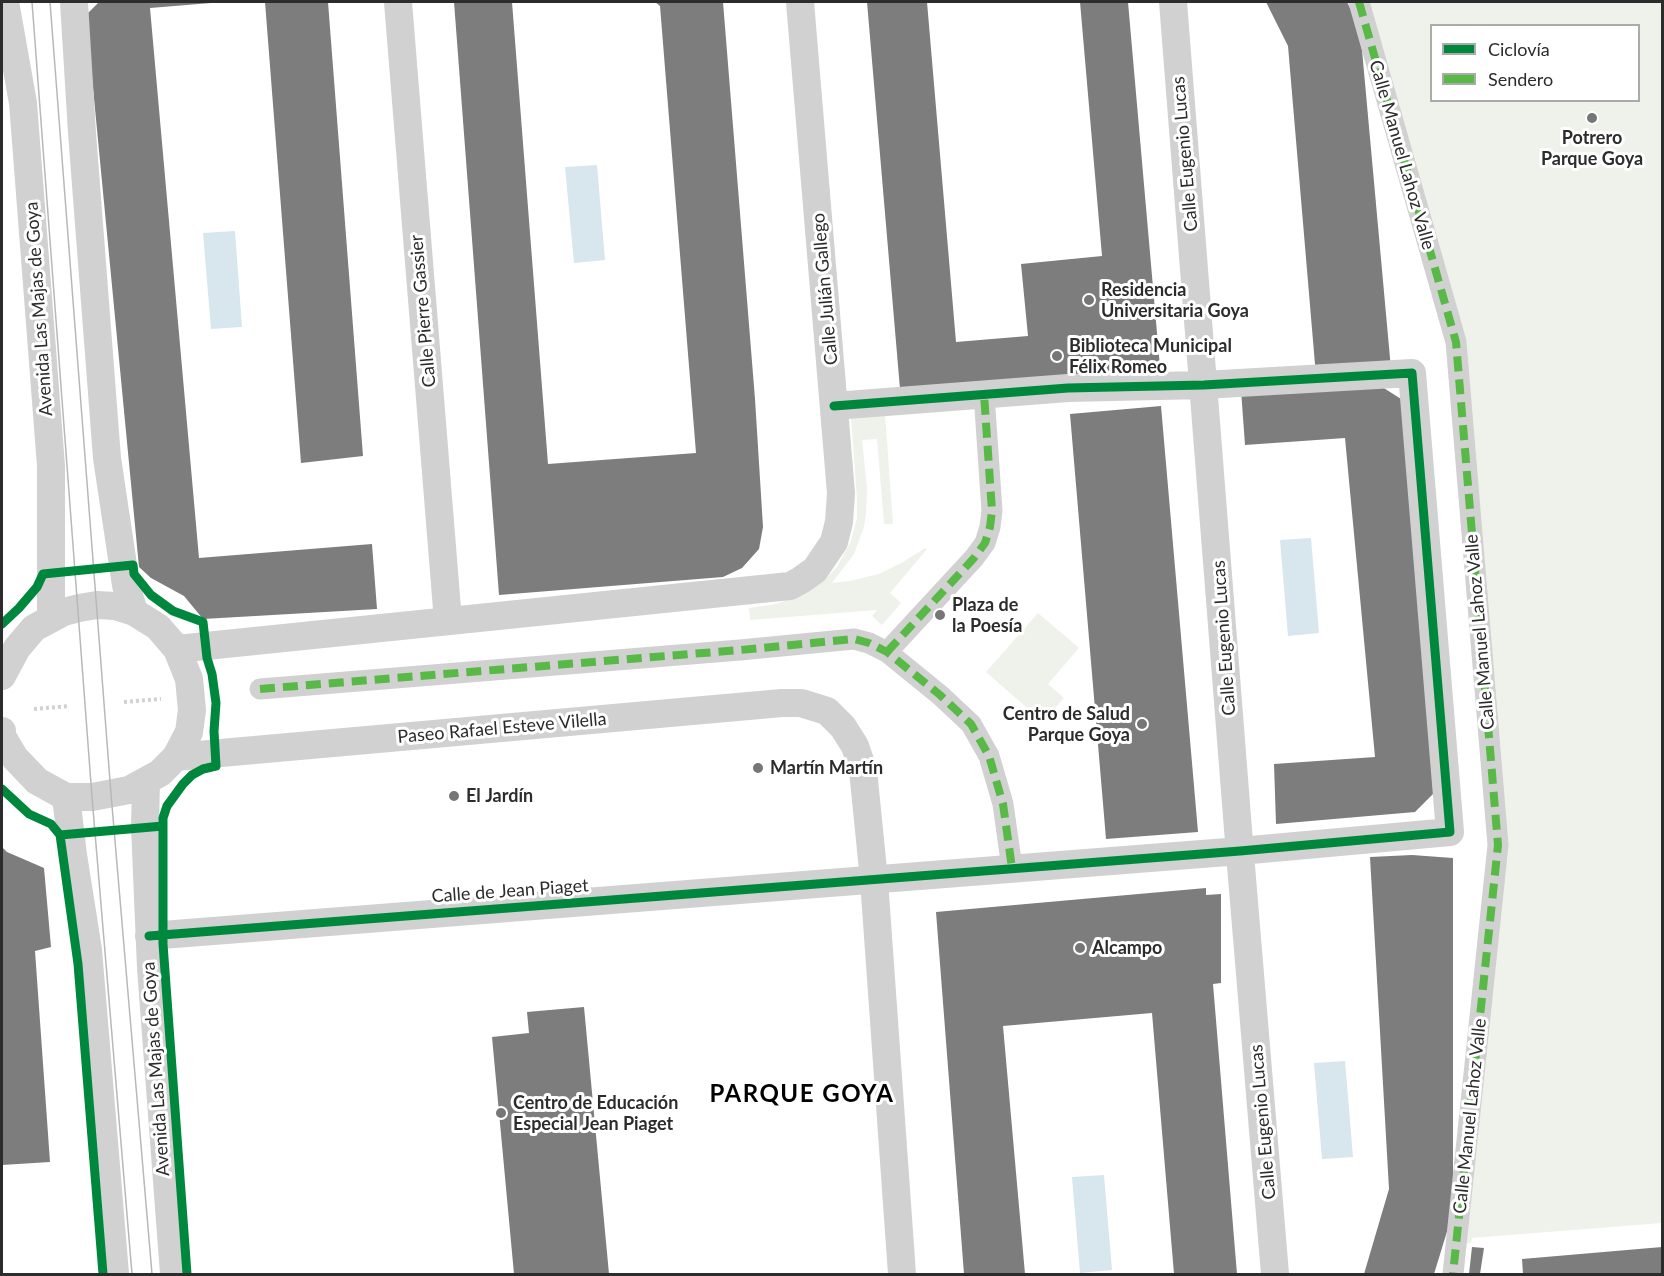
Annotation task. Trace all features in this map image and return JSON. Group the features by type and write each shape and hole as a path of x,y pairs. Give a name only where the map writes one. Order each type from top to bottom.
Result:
{"street":[{"name":"Avenida Las Majas de Goya","path":"5,2 23,103 51,466 51,618"},
{"path":"74,2 107,458 126,585 134,612"},
{"name":"Calle Pierre Gassier","path":"398,2 448,621"},
{"name":"Calle Julián Gallego","path":"448,621 790,586 815,570 834,542 839,522 841,493 800,2"},
{"name":"Calle Eugenio Lucas","path":"1173,2 1275,1275"},
{"name":"Calle Manuel Lahoz Valle","path":"1359,2 1456,342 1498,845 1453,1275"},
{"name":"Calle de Jean Piaget","path":"149,936 1240,851 1450,832 1412,373 1204,385"},
{"path":"834,406 1068,387 1204,385"},
{"path":"887,652 974,558 985,543 992,511 984,394"},
{"path":"2,676 17,648 34,628 64,612 97,605 115,606 134,612 158,627 177,649 189,679 192,710 189,732 176,757 160,773 129,790 92,797 66,797 37,781 15,758 2,736 2,731"},
{"path":"177,649 448,621"},
{"path":"260,689 854,639 887,652 940,695 971,724 989,756 1003,804 1012,868"},
{"name":"Paseo Rafael Esteve Vilella","path":"176,757 801,703 827,711 843,727 855,746 863,770 874,880"},
{"name":"Avenida Las Majas de Goya","path":"146,782 145,827 149,936 174,1275"},
{"path":"66,797 88,950 115,1275"},
{"path":"874,880 902,1275"}],"path":[{"path":"124,702 162,699"},
{"path":"34,709 69,706"}],"shaded area":[{"path":"1359,2 1662,2 1662,1223 1472,1238 1471,1243 1457,1244 1498,845 1456,342"},
{"path":"597,165 605,260 574,263 565,167"},
{"path":"235,231 242,327 211,329 203,233"},
{"path":"885,414 893,524 884,524 877,439 862,440 867,488 864,527 854,554 832,583 879,574 925,548 927,549 890,593 901,603 882,625 872,616 877,610 750,620 749,608 776,604 802,595 823,581 837,567 851,541 857,518 851,416"},
{"path":"1311,538 1319,633 1288,636 1280,540"},
{"path":"1038,613 1079,648 1048,684 1064,698 1043,722 986,672"},
{"path":"1345,1061 1353,1157 1322,1159 1314,1063"},
{"path":"1104,1175 1112,1270 1080,1273 1072,1177"}],"building":[{"path":"99,2 211,3 150,8 199,558 372,544 377,609 203,619 184,596 151,578 139,567 86,15"},
{"path":"265,2 328,2 363,456 301,463"},
{"path":"454,2 512,2 548,464 696,453 660,6 655,2 723,2 763,527 759,549 742,568 723,577 499,595"},
{"path":"867,2 927,2 956,342 1028,336 1021,264 1102,256 1080,2 1128,2 1160,367 900,389"},
{"path":"1266,2 1347,2 1360,28 1391,369 1316,376 1288,46"},
{"path":"1376,383 1401,399 1434,793 1415,812 1276,824 1274,764 1375,757 1345,438 1245,445 1241,390"},
{"name":"Centro de Salud Parque Goya","path":"1161,406 1198,832 1106,839 1070,414"},
{"path":"2,847 7,852 44,868 51,947 35,951 50,1162 2,1165"},
{"path":"1412,855 1453,858 1453,1212 1434,1274 1364,1274 1389,1189 1370,857"},
{"path":"1206,888 1206,895 1221,894 1221,983 1213,984 1237,1274 1174,1274 1152,1013 1003,1026 1025,1274 964,1274 936,912"},
{"path":"584,1007 609,1274 514,1274 492,1037 529,1033 527,1012"},
{"path":"1472,1247 1484,1248 1480,1274 1469,1274"},
{"path":"1662,1247 1662,1274 1523,1274 1522,1259"}],"tram line":[{"path":"32,2 92,797 132,1274"},
{"path":"50,2 111,794 152,1274"}],"marked path":[{"path":"1359,2 1456,342 1498,845 1453,1274"},
{"path":"887,652 974,558 985,543 992,511 984,394"},
{"path":"260,689 854,639 887,652 940,695 971,724 989,756 1003,804 1012,868"}],"cycle path":[{"path":"149,936 1240,851 1450,832 1412,373 1204,385 1068,388 834,406"},
{"path":"2,624 37,587 43,574 133,565 134,574 151,595 173,611 203,622 216,703 214,731 216,766 192,775 167,806 163,818 163,944 187,1274"},
{"path":"2,789 29,814 51,824 60,835"},
{"path":"60,835 163,826"},
{"path":"60,835 78,964 103,1274"}],"place":[{"name":"Potrero Parque Goya","path":"1592,118"},
{"name":"Residencia Universitaria Goya","path":"1089,300"},
{"name":"Biblioteca Municipal Félix Romeo","path":"1057,356"},
{"name":"Plaza de la Poesía","path":"940,615"},
{"name":"Centro de Salud Parque Goya","path":"1142,724"},
{"name":"Martín Martín","path":"758,768"},
{"name":"El Jardín","path":"454,796"},
{"name":"Alcampo","path":"1080,948"},
{"name":"Centro de Educación Especial Jean Piaget","path":"501,1113"}],"district":[{"name":"PARQUE GOYA","path":"802,1094"}]}
